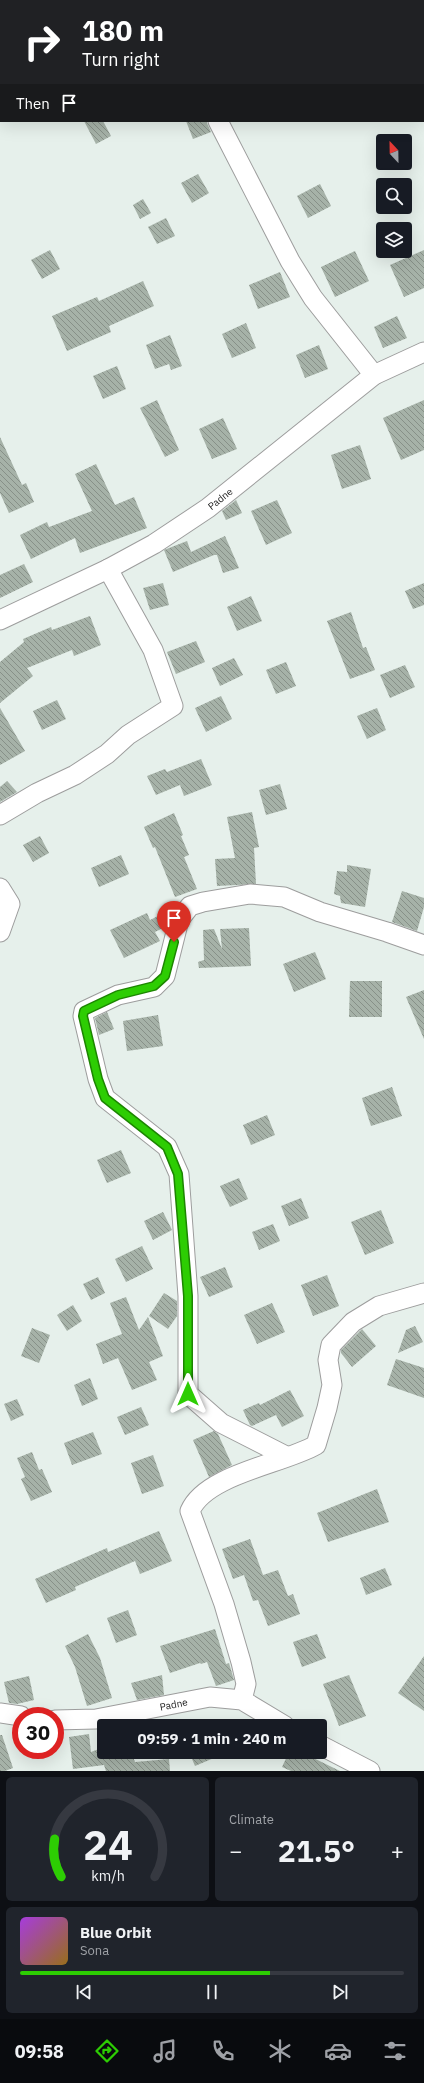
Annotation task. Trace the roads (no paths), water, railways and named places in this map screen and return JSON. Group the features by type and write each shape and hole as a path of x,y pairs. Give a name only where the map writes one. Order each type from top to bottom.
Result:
{"street":[{"path":"219,122 290,261 313,298 374,375"},
{"name":"Padne","path":"0,620 108,569 154,544 208,508 374,375 424,352"},
{"path":"0,815 107,754 128,735 173,706 153,650 108,569"},
{"path":"0,888 10,904 0,932"},
{"path":"286,1456 222,1423 188,1394 188,1296 178,1174 167,1147 105,1098 98,1079 83,1016 84,1011 118,995 154,986 165,976 179,920 190,906 204,902 250,894 284,897 320,912 387,932 424,945"},
{"path":"242,1700 246,1684 241,1662 224,1604 190,1511 194,1502 210,1488 286,1456 307,1450 316,1445 328,1408 332,1385 328,1360 331,1345 353,1322 379,1306 424,1293"},
{"name":"Padne","path":"64,1720 96,1719 210,1697 242,1700 273,1719"},
{"path":"0,1713 12,1715"},
{"path":"327,1749 370,1771"}]}
